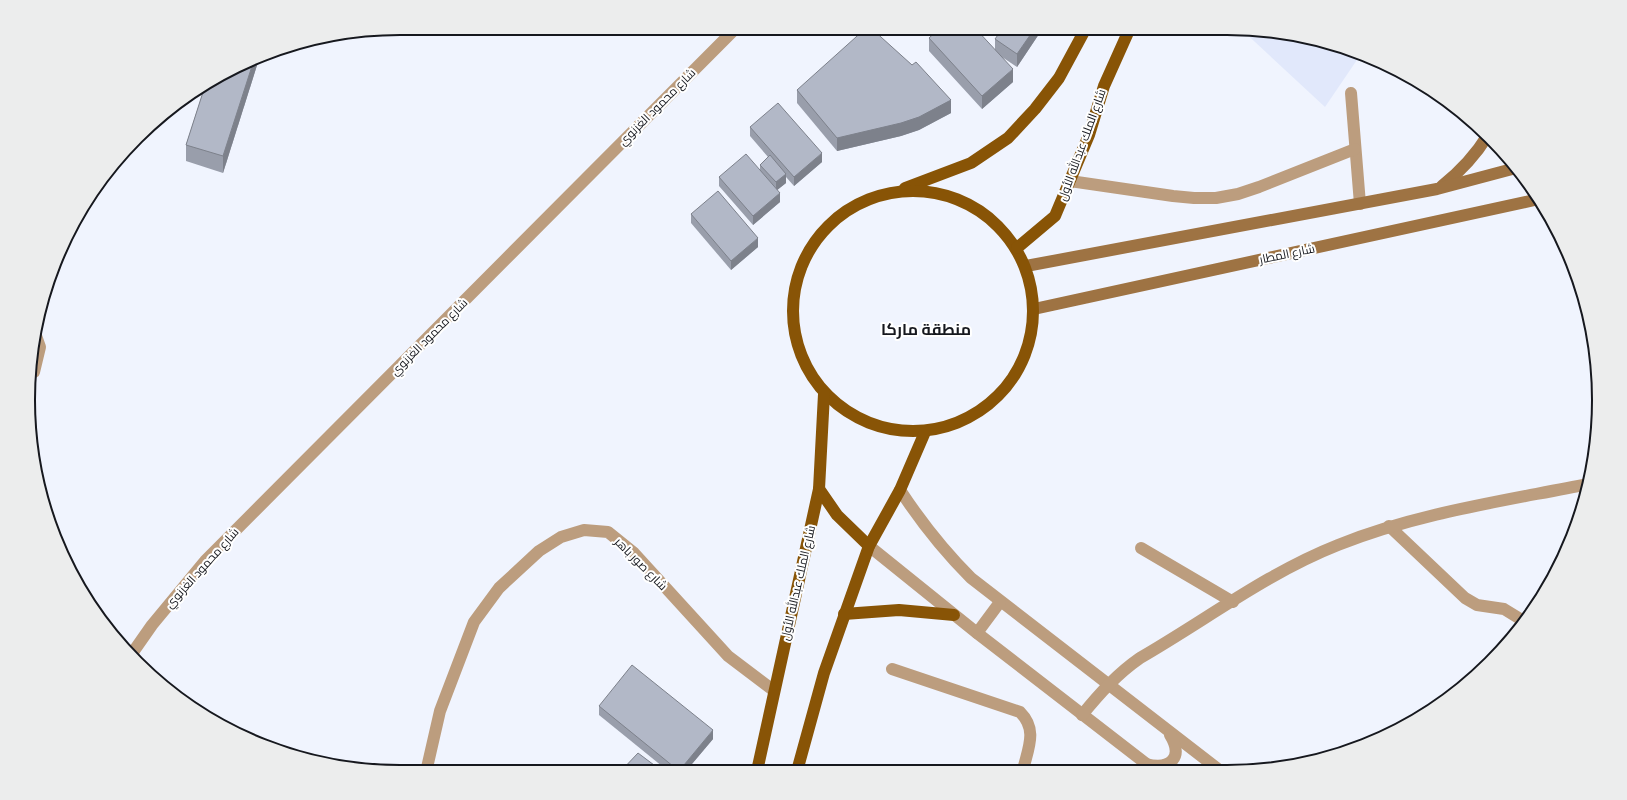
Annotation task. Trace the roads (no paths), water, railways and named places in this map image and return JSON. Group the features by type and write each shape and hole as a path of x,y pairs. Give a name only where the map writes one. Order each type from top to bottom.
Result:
{"main road":[{"path":"894,192 922,190 951,196 977,208 999,226 1017,248 1026,266 1034,309 1031,339 1020,367 1003,391 981,411 954,425 925,432 897,431 870,425 845,412 824,394 805,367 794,337 792,304 798,272 813,243 835,219 863,201 894,192 971,164 1008,138 1035,109 1059,78 1082,35"},
{"name":"شارع الملك عبدالله الأول","path":"1017,248 1055,216 1088,135 1104,86 1127,35"},
{"name":"شارع الملك عبدالله الأول","path":"758,765 773,690 819,489 824,394"},
{"path":"798,765 814,706 844,614 869,546 900,490 925,432"},
{"path":"819,489 837,515 869,546"},
{"path":"844,614 899,610 954,615"}],"street":[{"name":"شارع محمود الغزنوي","path":"134,650 152,625 205,561 729,35"},
{"path":"1351,93 1360,204"},
{"path":"1438,189 1463,169 1484,141"},
{"path":"1070,182 1180,197 1216,198 1238,194 1259,187 1356,149"},
{"path":"1026,266 1438,189 1510,170"},
{"name":"شارع المطار","path":"1034,309 1532,200"},
{"path":"38,357 39,345"},
{"path":"1082,715 1107,685 1140,658 1286,569 1337,545 1388,526 1582,485"},
{"path":"900,490 921,522 945,551 971,578 1107,685 1213,765"},
{"path":"1388,526 1465,598 1477,605 1504,609 1519,619"},
{"name":"شارع صور باهر","path":"428,765 440,711 474,622 499,588 539,551 561,537 584,530 608,532 634,553 728,656 773,690"},
{"path":"869,546 954,615 1146,765"},
{"path":"1140,548 1233,602"},
{"path":"977,633 1000,602"},
{"path":"892,669 1020,712 1028,719 1031,730 1024,765"},
{"path":"1166,765 1170,764 1174,759 1176,753 1176,747 1168,732"}],"district":[{"name":"منطقة ماركا","path":"926,329"}]}
